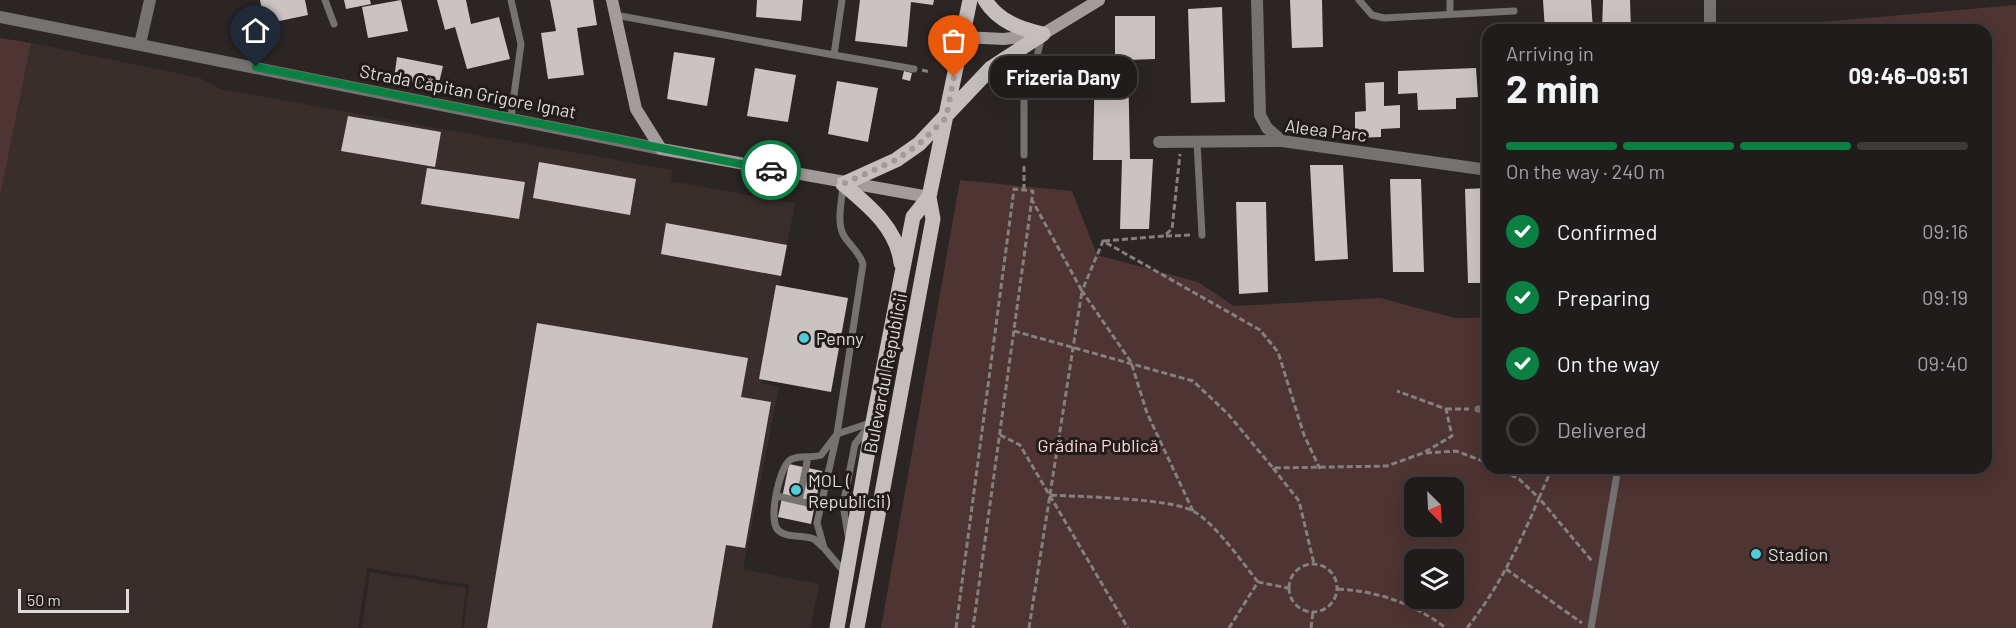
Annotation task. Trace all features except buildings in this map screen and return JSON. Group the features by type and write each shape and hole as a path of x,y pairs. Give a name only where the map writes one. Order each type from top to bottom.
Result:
{"main road":[{"path":"612,0 636,110 661,149"},
{"name":"Bulevardul Republicii","path":"857,628 933,219 929,197 970,0"},
{"path":"985,0 1002,18 1021,29 1043,34"},
{"path":"902,275 900,249 888,229 874,211 843,184 896,160 919,144 991,68 1099,0"},
{"path":"963,38 1004,39 1043,34"},
{"name":"Strada Căpitan Grigore Ignat","path":"661,149 843,184 929,197"},
{"name":"Bulevardul Republicii","path":"837,628 850,546 913,217 929,197"}],"street":[{"path":"140,44 150,0"},
{"path":"1257,0 1260,115 1267,128 1282,141"},
{"path":"1710,0 1710,24"},
{"name":"Strada Căpitan Grigore Ignat","path":"0,17 511,117 661,149"},
{"name":"Aleea Parc","path":"1159,142 1282,141 1482,169"}],"lane":[{"path":"325,0 334,24"},
{"path":"511,0 521,44 511,117"},
{"path":"834,55 842,0"},
{"path":"1359,0 1362,7 1372,15 1384,18 1514,11"},
{"path":"1450,0 1450,13"},
{"path":"615,15 914,69"},
{"path":"1024,155 1024,86 1036,60 1043,34"},
{"path":"1197,142 1202,235"},
{"path":"824,548 817,524 837,434 863,264 859,251 844,237 840,227 843,184"},
{"path":"846,574 824,548 813,539 784,534 778,530 773,518 786,463 792,458 821,455 837,434 873,422"},
{"path":"799,501 808,457"},
{"path":"1590,628 1617,474"},
{"path":"777,496 821,506"}],"path":[{"path":"1164,236 1172,229 1176,215 1181,142"},
{"path":"1024,155 1024,190"},
{"path":"956,628 1014,189 1033,191 973,628"},
{"path":"1032,200 1082,291 1131,362 1146,413 1193,511 1229,545 1258,582 1289,588"},
{"path":"1102,241 1202,235"},
{"path":"1029,628 1082,291 1102,241"},
{"path":"1102,241 1260,330 1278,352 1304,435 1320,469"},
{"path":"1014,332 1074,346 1193,381 1228,414 1299,501 1314,564"},
{"path":"1397,391 1446,409 1478,409"},
{"path":"1273,468 1320,469 1387,466 1423,453 1452,436 1446,409"},
{"path":"1000,435 1020,445 1128,628"},
{"path":"1423,453 1456,451 1482,461"},
{"path":"1509,474 1519,479 1539,498 1600,572"},
{"path":"1467,628 1488,602 1506,569 1549,474"},
{"path":"1051,495 1172,505 1193,511"},
{"path":"1314,564 1328,569 1338,588 1328,608 1313,612 1299,608 1290,596 1289,588 1299,568 1314,564"},
{"path":"1506,569 1590,628"},
{"path":"1229,628 1258,582"},
{"path":"1338,588 1379,593 1431,616 1446,628"},
{"path":"1311,628 1313,612"}],"shaded area":[{"path":"31,43 200,78 220,89 672,170 671,181 795,203 761,383 779,387 743,569 819,584 811,628 464,628 469,585 367,568 358,628 0,628 0,197"},
{"path":"370,572 466,588 461,628 362,628"}],"green space":[{"name":"Grădina Publică","path":"2016,5 2016,628 881,628 960,180 1072,191 1097,255 1198,282 1234,306 1380,298 1455,318 1482,318 1482,474 1992,474 1992,24 1822,24 1822,22"},
{"path":"0,38 31,43 0,197"}],"way so far":[{"path":"771,170 843,184 896,160 919,144 946,118 954,77"}],"place":[{"name":"Frizeria Dany","path":"954,77"},
{"name":"Penny","path":"804,338"},
{"name":"MOL ( Republicii)","path":"796,490"},
{"name":"Stadion","path":"1756,554"}],"route":[{"path":"256,67 771,170"}]}
